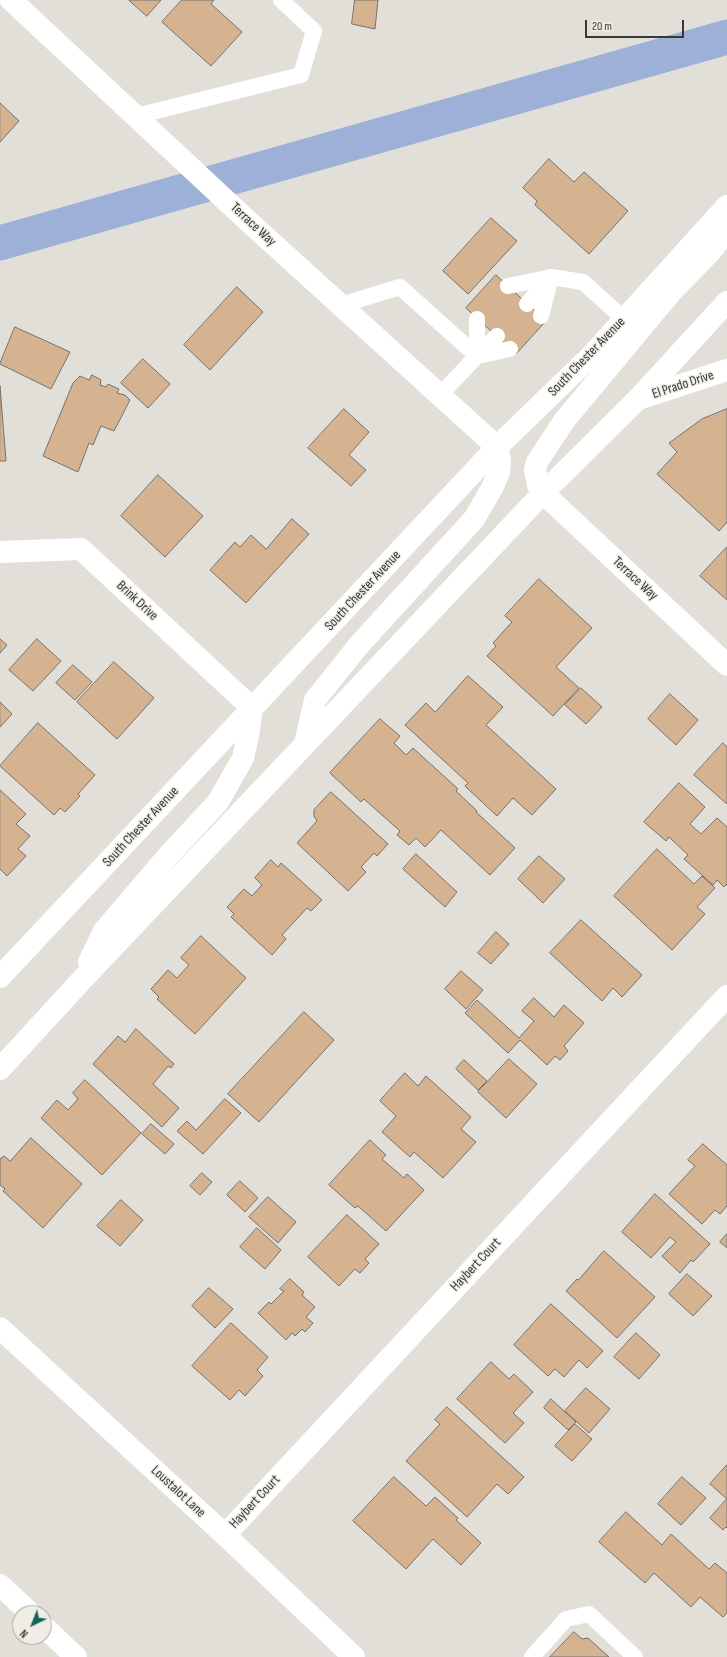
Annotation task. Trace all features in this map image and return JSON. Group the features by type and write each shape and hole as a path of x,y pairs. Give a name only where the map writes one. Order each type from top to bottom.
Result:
{"main road":[{"name":"Terrace Way","path":"11,0 250,222 497,447"},
{"name":"South Chester Avenue","path":"0,977 497,447 592,355 727,206"},
{"path":"543,492 538,485 535,470 537,462 564,421 672,291 711,251 727,230"},
{"path":"0,1069 79,983 543,492 638,399 727,302"},
{"name":"El Prado Drive","path":"638,399 727,370"},
{"path":"306,744 315,700 358,646 474,519 492,488 499,472 500,460 497,447"},
{"name":"Terrace Way","path":"543,492 727,665"},
{"name":"Brink Drive","path":"0,552 81,550 252,708"},
{"path":"79,983 104,931 168,856 218,802 243,758 252,708"},
{"name":"Haybert Court","path":"225,1535 727,996"},
{"name":"Loustalot Lane","path":"0,1328 225,1535 354,1657"},
{"path":"0,1585 21,1605"},
{"path":"52,1634 76,1657"}],"lane":[{"path":"136,116 300,75 314,31 281,0"},
{"path":"527,304 551,277"},
{"path":"540,316 551,277"},
{"path":"508,286 551,277 583,282 624,319"},
{"path":"341,305 400,287 477,356"},
{"path":"477,319 477,356"},
{"path":"440,395 497,336"},
{"path":"477,356 510,349"},
{"path":"532,1657 566,1619 589,1614 635,1657"}],"building":[{"path":"129,0 161,0 147,16"},
{"path":"182,0 214,0 211,4 242,32 211,66 162,22"},
{"path":"355,0 378,0 375,29 352,24"},
{"path":"0,103 19,121 0,142"},
{"path":"549,159 574,182 584,172 628,211 589,254 535,205 537,201 523,188"},
{"path":"491,218 517,241 468,294 443,271"},
{"path":"496,275 546,321 516,354 466,308"},
{"path":"237,287 263,312 210,370 184,345"},
{"path":"15,327 70,352 51,389 0,364"},
{"path":"143,359 170,384 148,408 121,383"},
{"path":"92,375 101,380 100,385 106,387 108,384 119,389 117,393 125,395 130,400 114,431 101,426 93,445 89,443 78,472 43,456 73,383 80,376 89,380"},
{"path":"0,386 6,461 0,461"},
{"path":"344,409 369,432 349,455 366,470 351,486 308,448"},
{"path":"727,409 727,522 719,531 657,474 677,452 669,443 702,419"},
{"path":"158,475 203,516 165,557 121,516"},
{"path":"292,519 309,534 246,603 210,570 235,542 240,547 251,535 266,549"},
{"path":"727,547 727,600 700,576"},
{"path":"539,579 592,628 556,667 579,688 553,716 487,656 496,646 493,643 512,622 505,616"},
{"path":"0,639 7,645 0,653"},
{"path":"37,639 61,661 33,691 9,670"},
{"path":"114,662 154,698 117,739 77,702"},
{"path":"73,665 92,682 75,700 56,683"},
{"path":"468,676 503,707 486,725 556,789 532,815 513,798 497,816 465,786 468,783 405,725 426,703 435,712"},
{"path":"581,688 602,707 586,724 565,705"},
{"path":"670,694 698,720 676,745 648,719"},
{"path":"0,702 12,714 0,727"},
{"path":"380,719 400,736 394,743 406,755 413,748 458,789 456,791 477,811 476,812 515,848 490,875 441,830 425,847 416,838 409,845 397,835 400,831 364,799 361,802 330,773"},
{"path":"38,723 95,775 78,794 80,796 65,812 60,808 54,815 0,766"},
{"path":"723,743 727,747 727,804 694,775"},
{"path":"679,783 705,807 690,824 701,834 717,818 727,827 727,884 724,887 717,880 713,885 684,859 688,855 669,837 666,841 644,822"},
{"path":"0,790 26,814 16,824 30,836 18,849 26,856 7,876 0,869"},
{"path":"331,792 388,844 377,856 374,853 361,867 366,872 348,891 297,843 317,821 314,816 314,810"},
{"path":"657,849 694,884 702,876 715,888 697,907 705,914 672,950 614,896"},
{"path":"416,854 457,892 445,907 403,869"},
{"path":"539,856 565,879 543,903 518,879"},
{"path":"271,860 278,867 281,863 322,900 311,911 307,908 282,935 286,939 272,955 231,917 234,914 227,907 244,889 252,896 262,885 255,878"},
{"path":"581,920 642,975 622,997 613,988 602,1001 550,953"},
{"path":"496,932 509,944 491,964 478,953"},
{"path":"201,936 246,978 195,1034 157,999 159,997 151,989 168,970 177,978 189,965 181,958"},
{"path":"461,971 483,990 466,1009 445,989"},
{"path":"534,998 554,1017 564,1005 584,1023 564,1046 568,1051 560,1060 555,1056 547,1065 520,1040 508,1053 465,1013 477,1000 519,1038 534,1021 522,1011"},
{"path":"304,1012 334,1040 259,1122 228,1094"},
{"path":"136,1029 174,1064 171,1068 168,1066 153,1084 179,1108 162,1127 93,1064 118,1036 125,1042"},
{"path":"509,1059 537,1084 506,1118 478,1092"},
{"path":"464,1060 487,1081 478,1090 456,1069"},
{"path":"405,1073 418,1086 426,1076 471,1117 461,1129 476,1142 443,1178 414,1152 410,1157 382,1132 396,1116 380,1101"},
{"path":"85,1080 141,1133 102,1175 41,1118 57,1100 68,1110 78,1099 73,1093"},
{"path":"225,1099 241,1113 203,1154 177,1131 187,1121 196,1130"},
{"path":"151,1124 174,1144 165,1154 142,1134"},
{"path":"31,1138 82,1184 43,1228 3,1191 5,1189 0,1185 0,1159 4,1156 10,1161"},
{"path":"370,1140 386,1155 382,1159 404,1178 407,1174 424,1190 386,1231 358,1206 355,1208 329,1185"},
{"path":"703,1144 727,1165 727,1206 720,1214 715,1210 702,1224 669,1194 695,1166 688,1160"},
{"path":"202,1173 212,1182 200,1195 190,1186"},
{"path":"240,1181 258,1198 245,1212 227,1195"},
{"path":"655,1194 710,1244 693,1262 691,1260 680,1273 662,1256 676,1242 670,1237 651,1258 622,1232"},
{"path":"268,1197 296,1222 278,1243 249,1217"},
{"path":"121,1200 143,1220 120,1246 97,1226"},
{"path":"347,1215 379,1244 365,1259 369,1263 360,1273 355,1269 339,1286 308,1257"},
{"path":"257,1228 281,1250 265,1269 240,1247"},
{"path":"727,1234 727,1248 720,1242"},
{"path":"604,1251 655,1297 617,1338 566,1291"},
{"path":"687,1274 712,1296 693,1316 669,1294"},
{"path":"290,1279 304,1292 302,1295 315,1307 306,1317 313,1323 305,1332 302,1329 295,1336 292,1333 286,1340 258,1313 269,1302 271,1304 284,1291 280,1289"},
{"path":"209,1288 233,1309 215,1328 192,1306"},
{"path":"551,1304 603,1351 587,1368 579,1360 564,1377 555,1369 548,1376 514,1345"},
{"path":"231,1323 268,1357 257,1370 263,1376 245,1396 239,1390 230,1400 192,1366"},
{"path":"636,1333 660,1355 639,1379 614,1357"},
{"path":"491,1362 509,1379 514,1374 533,1392 513,1413 524,1423 505,1443 457,1399"},
{"path":"586,1388 610,1409 589,1433 565,1411"},
{"path":"551,1399 576,1422 568,1430 544,1408"},
{"path":"447,1407 524,1477 508,1494 497,1484 467,1517 406,1461 440,1424 435,1420"},
{"path":"575,1424 592,1439 572,1461 555,1446"},
{"path":"727,1465 727,1499 710,1484"},
{"path":"394,1477 426,1506 435,1497 458,1518 456,1520 481,1543 461,1565 433,1539 406,1569 353,1521"},
{"path":"682,1477 706,1498 681,1525 658,1504"},
{"path":"727,1499 727,1528 726,1527 723,1530 710,1518"},
{"path":"626,1512 662,1545 671,1534 709,1569 715,1563 727,1573 727,1613 723,1617 700,1597 691,1607 654,1573 645,1583 599,1542"},
{"path":"574,1632 582,1639 588,1638 609,1657 550,1657"}],"waterway":[{"path":"0,243 727,37"}]}
